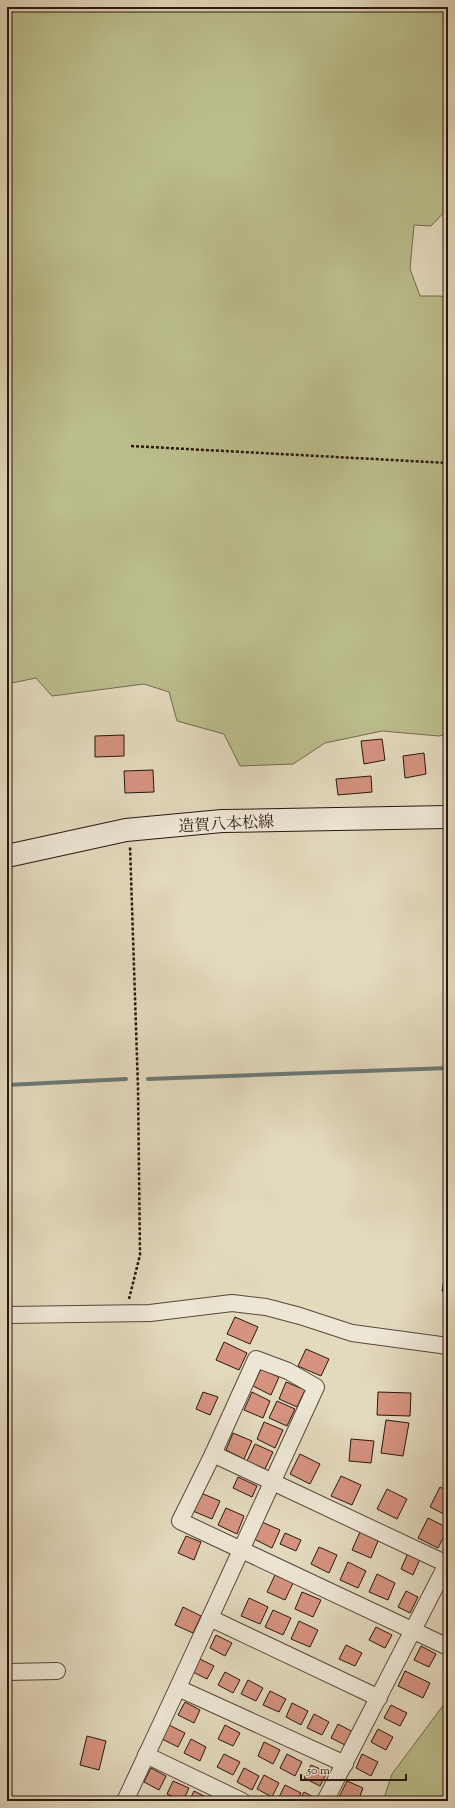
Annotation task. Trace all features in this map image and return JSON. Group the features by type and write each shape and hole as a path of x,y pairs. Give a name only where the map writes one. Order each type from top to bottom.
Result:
{"main road":[{"name":"造賀八本松線","path":"7,856 126,830 222,821 448,817"}],"street":[{"path":"7,1315 150,1313 232,1303 266,1307 300,1316 352,1333 448,1346"},
{"path":"125,1801 178,1688 241,1550 273,1480 316,1387 288,1372 256,1359 213,1454 180,1521 241,1550 413,1631 448,1647"},
{"path":"213,1454 273,1480 447,1563 325,1801"},
{"path":"210,1618 379,1698"},
{"path":"7,1672 57,1671"},
{"path":"178,1688 345,1764"},
{"path":"146,1755 242,1801"}],"path":[{"path":"131,446 448,463"},
{"path":"125,1313 140,1255 138,1088 130,842 126,830"}],"green space":[{"path":"7,7 448,7 448,208 431,226 414,225 410,269 420,296 441,296 448,301 448,734 439,736 382,731 325,743 293,764 240,766 224,734 177,721 169,692 144,684 52,696 36,678 7,684"},
{"path":"448,1699 448,1801 383,1801 392,1774"}],"building":[{"path":"124,735 124,756 95,757 95,736"},
{"path":"382,739 385,760 364,764 361,741"},
{"path":"424,753 426,774 405,778 403,756"},
{"path":"153,770 154,792 125,793 124,771"},
{"path":"371,776 372,792 338,795 336,779"},
{"path":"446,1269 448,1270 448,1292 442,1291"},
{"path":"235,1317 258,1327 250,1344 227,1334"},
{"path":"224,1342 247,1353 239,1370 216,1360"},
{"path":"306,1349 329,1359 321,1376 298,1366"},
{"path":"261,1369 279,1377 271,1395 253,1386"},
{"path":"286,1382 305,1390 297,1407 279,1399"},
{"path":"203,1392 218,1397 210,1415 196,1409"},
{"path":"252,1392 270,1401 263,1418 244,1410"},
{"path":"378,1392 411,1393 410,1416 377,1415"},
{"path":"277,1401 295,1409 287,1426 269,1418"},
{"path":"386,1420 409,1423 403,1456 381,1453"},
{"path":"264,1422 283,1430 275,1448 257,1439"},
{"path":"233,1433 252,1441 244,1459 226,1450"},
{"path":"351,1439 374,1441 371,1463 349,1461"},
{"path":"255,1444 273,1452 265,1469 247,1461"},
{"path":"300,1454 320,1464 310,1484 290,1474"},
{"path":"341,1476 361,1485 352,1505 331,1496"},
{"path":"238,1477 257,1486 252,1497 233,1488"},
{"path":"440,1487 448,1491 448,1516 430,1507"},
{"path":"387,1489 407,1499 397,1519 377,1509"},
{"path":"201,1493 220,1501 212,1519 193,1511"},
{"path":"226,1508 244,1516 237,1534 218,1525"},
{"path":"428,1518 448,1528 438,1548 418,1538"},
{"path":"262,1522 280,1530 272,1548 254,1539"},
{"path":"360,1532 378,1541 371,1558 352,1550"},
{"path":"285,1533 301,1540 296,1551 280,1544"},
{"path":"186,1536 201,1542 194,1560 178,1553"},
{"path":"319,1547 337,1555 329,1573 311,1564"},
{"path":"408,1553 420,1559 413,1575 401,1569"},
{"path":"348,1562 366,1571 358,1588 340,1580"},
{"path":"377,1574 395,1583 388,1600 369,1592"},
{"path":"275,1575 293,1583 285,1600 267,1592"},
{"path":"406,1591 418,1597 410,1613 398,1607"},
{"path":"302,1592 321,1600 313,1617 295,1609"},
{"path":"249,1598 268,1607 260,1624 241,1616"},
{"path":"183,1607 201,1616 193,1633 175,1625"},
{"path":"273,1610 291,1618 283,1635 265,1627"},
{"path":"299,1621 318,1630 310,1647 291,1639"},
{"path":"376,1627 392,1635 385,1648 369,1640"},
{"path":"216,1635 232,1643 225,1656 210,1648"},
{"path":"346,1645 362,1653 355,1666 339,1659"},
{"path":"421,1646 436,1654 429,1667 414,1660"},
{"path":"198,1658 214,1666 207,1679 191,1671"},
{"path":"405,1671 430,1683 423,1698 398,1686"},
{"path":"225,1672 240,1680 233,1693 218,1685"},
{"path":"248,1680 263,1688 256,1701 241,1694"},
{"path":"270,1691 286,1699 279,1712 263,1705"},
{"path":"185,1702 200,1710 194,1723 178,1715"},
{"path":"292,1703 308,1711 301,1725 286,1717"},
{"path":"391,1705 407,1713 400,1726 384,1718"},
{"path":"314,1714 329,1722 322,1735 307,1728"},
{"path":"338,1724 353,1732 347,1746 331,1738"},
{"path":"169,1725 185,1733 178,1747 162,1739"},
{"path":"225,1725 240,1733 233,1746 218,1739"},
{"path":"378,1729 393,1737 386,1750 371,1742"},
{"path":"87,1736 106,1741 99,1770 80,1765"},
{"path":"191,1739 206,1747 200,1761 184,1753"},
{"path":"264,1742 280,1750 273,1764 258,1756"},
{"path":"224,1754 240,1762 233,1775 217,1767"},
{"path":"287,1754 302,1762 295,1776 280,1768"},
{"path":"362,1754 378,1762 371,1776 356,1768"},
{"path":"311,1765 327,1772 320,1786 304,1778"},
{"path":"151,1768 166,1776 159,1790 144,1782"},
{"path":"244,1768 259,1776 252,1790 237,1782"},
{"path":"264,1775 279,1783 272,1797 257,1789"},
{"path":"173,1781 189,1788 183,1801 167,1794"},
{"path":"347,1781 363,1788 358,1801 337,1801"},
{"path":"285,1785 301,1793 297,1801 283,1801 278,1799"},
{"path":"194,1791 210,1799 209,1801 189,1801"},
{"path":"304,1792 319,1800 319,1801 299,1801"}],"waterway":[{"path":"148,1079 448,1068"},
{"path":"7,1085 126,1079"}]}
